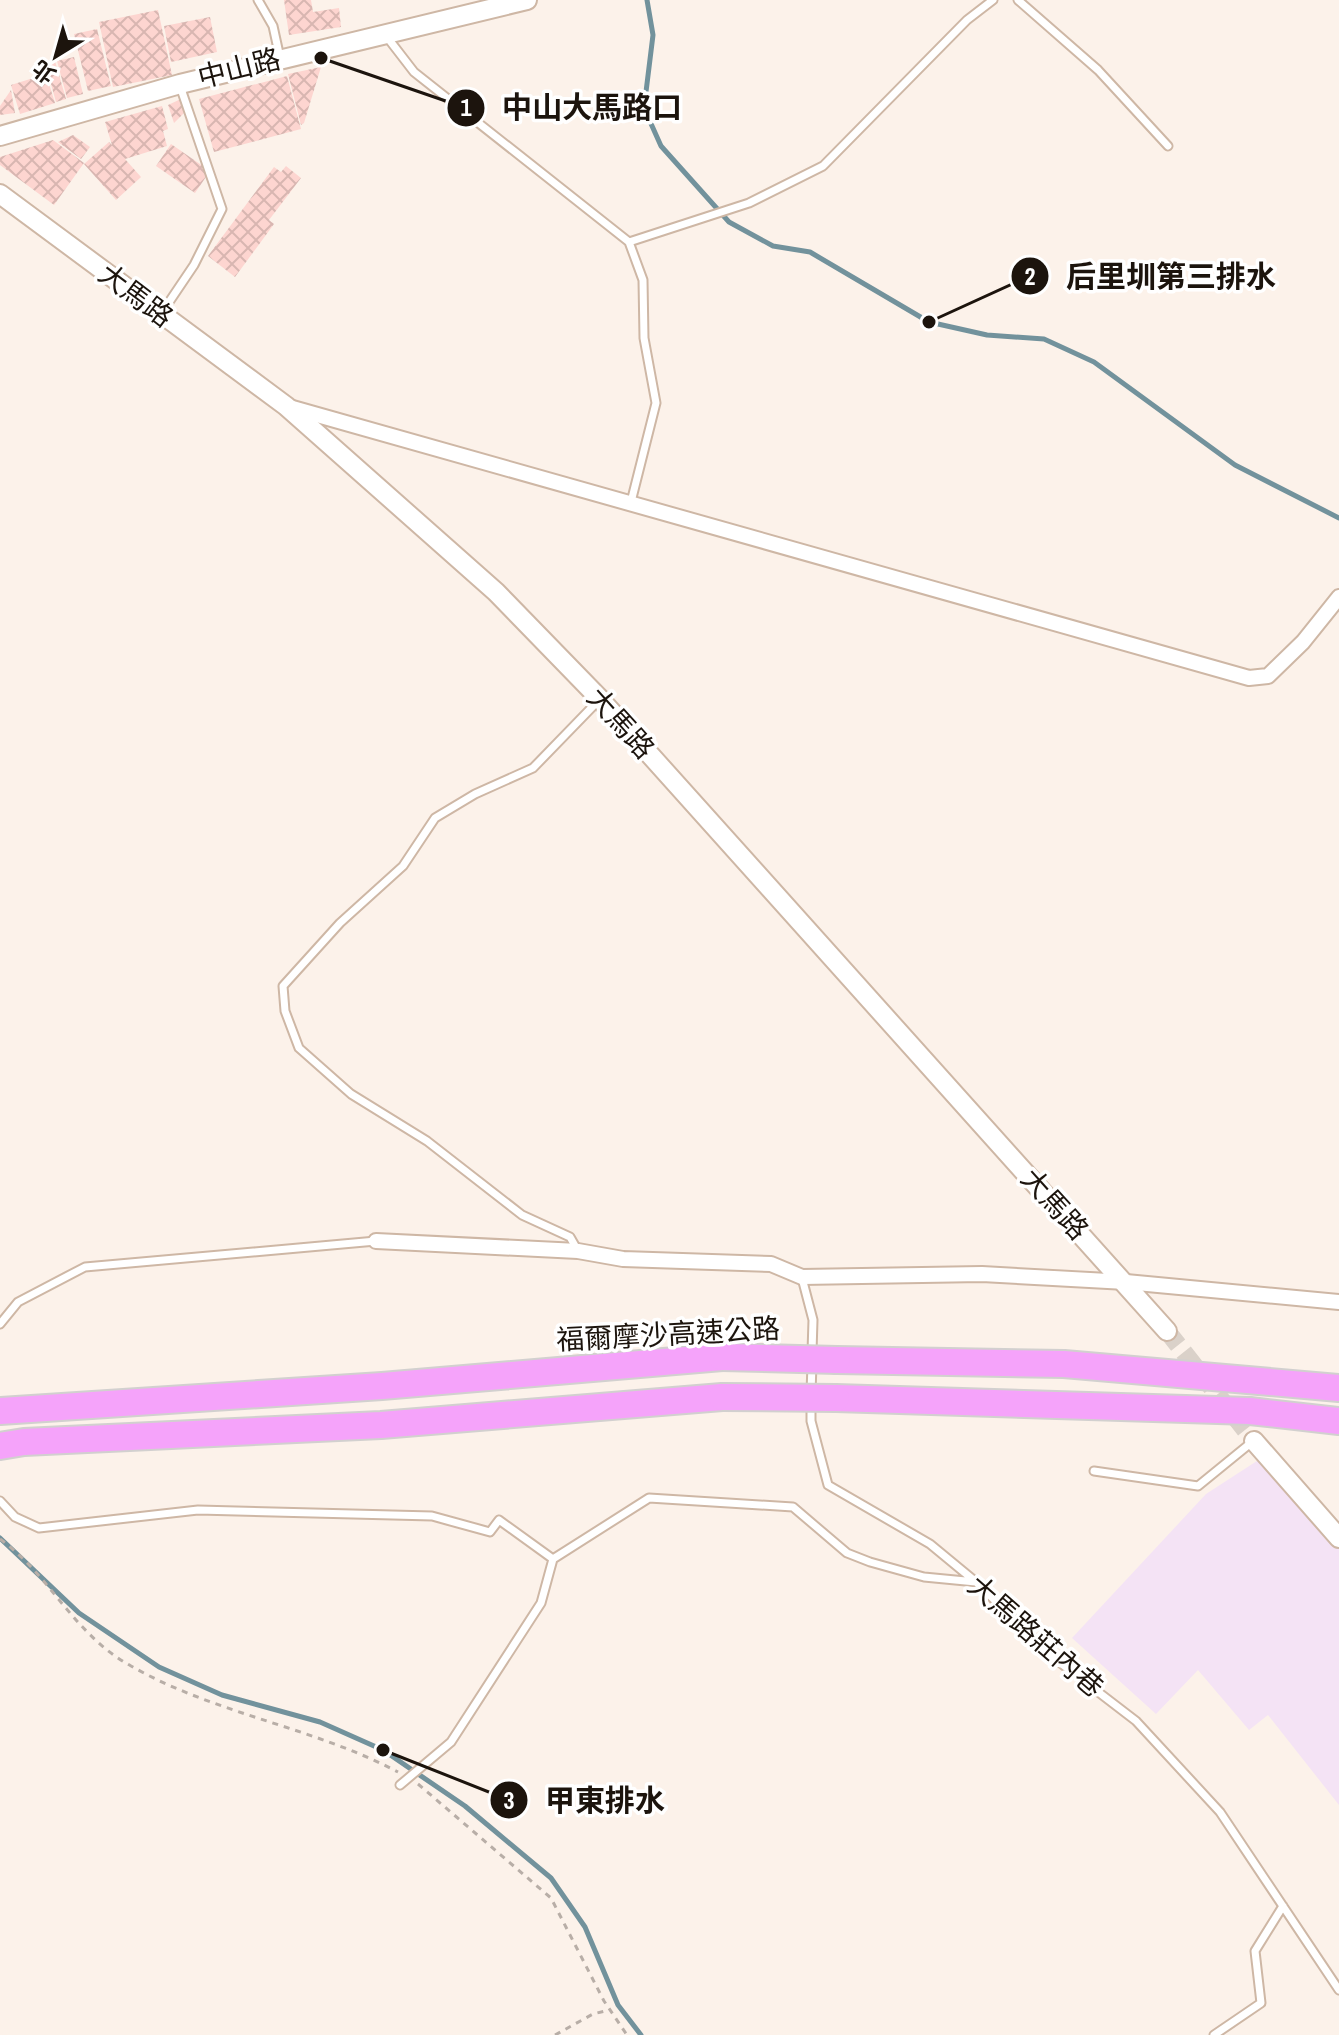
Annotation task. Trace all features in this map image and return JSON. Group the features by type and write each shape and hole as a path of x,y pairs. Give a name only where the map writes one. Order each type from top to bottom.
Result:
{"highway":[{"name":"福爾摩沙高速公路","path":"11,1409 382,1386 722,1357 1064,1364 1339,1388"},
{"path":"12,1444 381,1425 722,1397 1250,1411 1339,1421"},
{"path":"1250,1411 1339,1433"}],"street":[{"name":"中山路","path":"0,136 280,58 527,0"},
{"name":"大馬路","path":"0,194 286,406 496,592 600,699 1167,1331"},
{"path":"286,406 1249,678 1268,676 1303,642 1339,597"},
{"path":"376,1241 578,1251 623,1259 771,1264 802,1277 982,1274 1126,1282 1339,1302"},
{"path":"1254,1441 1339,1538"}],"lane":[{"path":"258,0 273,26 280,58"},
{"path":"629,242 749,203 823,166 967,20 993,0"},
{"path":"1018,0 1098,70 1168,146"},
{"path":"383,32 414,72 629,242 643,280 644,338 656,403 631,502"},
{"path":"161,314 194,265 222,209 180,84"},
{"path":"578,1251 570,1237 522,1215 427,1141 351,1094 299,1048 285,1011 283,986 340,923 403,866 435,818 475,794 533,768 600,699"},
{"path":"0,1324 18,1302 85,1267 376,1241"},
{"name":"大馬路莊內巷","path":"802,1277 813,1320 811,1421 828,1485 930,1544 976,1582 1054,1658 1136,1721 1220,1812 1339,1990"},
{"path":"1094,1471 1198,1486 1254,1441"},
{"path":"400,1785 451,1742 541,1603 553,1559 649,1498 793,1507 847,1553 924,1577 976,1582"},
{"path":"0,1501 15,1517 39,1528 198,1510 432,1516 490,1532 499,1520 553,1559"},
{"path":"1214,2035 1261,2003 1255,1951 1283,1906"}],"path":[{"path":"0,1539 15,1549 72,1619 131,1667 234,1711 341,1744 400,1774"},
{"path":"413,1780 551,1898 609,2010 627,2035"},
{"path":"555,2035 593,2014 609,2010"}],"shaded area":[{"path":"1260,1459 1339,1549 1339,1805 1268,1715 1249,1730 1198,1670 1156,1714 1072,1638 1206,1494"}],"building":[{"path":"284,0 311,0 313,12 339,8 341,27 289,35"},
{"path":"158,10 172,75 113,87 99,22"},
{"path":"210,17 217,52 171,62 164,26"},
{"path":"97,29 111,86 88,91 74,34"},
{"path":"74,57 83,94 67,98 57,61"},
{"path":"55,61 66,99 56,102 45,63"},
{"path":"321,67 304,123 301,125 288,74"},
{"path":"46,74 55,103 20,114 11,85"},
{"path":"287,76 301,129 214,152 199,99"},
{"path":"11,90 15,113 0,115 0,106"},
{"path":"183,98 187,110 174,123 168,105"},
{"path":"162,106 168,129 163,131 167,146 125,159 141,177 116,200 84,164 109,142 112,145 105,122"},
{"path":"73,135 90,147 81,159 58,142"},
{"path":"53,140 84,163 54,205 0,165 0,157"},
{"path":"171,144 210,171 195,193 156,166"},
{"path":"286,166 301,178 269,220 274,224 235,277 208,256 274,167 281,172"}],"waterway":[{"path":"647,0 653,35 644,108 661,146 729,222 773,246 810,252 929,322 987,335 1044,339 1094,362 1235,465 1339,518"},
{"path":"0,1538 79,1613 159,1667 222,1695 320,1722 383,1750 465,1806 551,1878 585,1927 618,2005 641,2035"}],"tunnel":[{"path":"1167,1331 1254,1441"}],"place":[{"name":"中山大馬路口","path":"321,58"},
{"name":"后里圳第三排水","path":"929,322"},
{"name":"甲東排水","path":"383,1750"}]}
